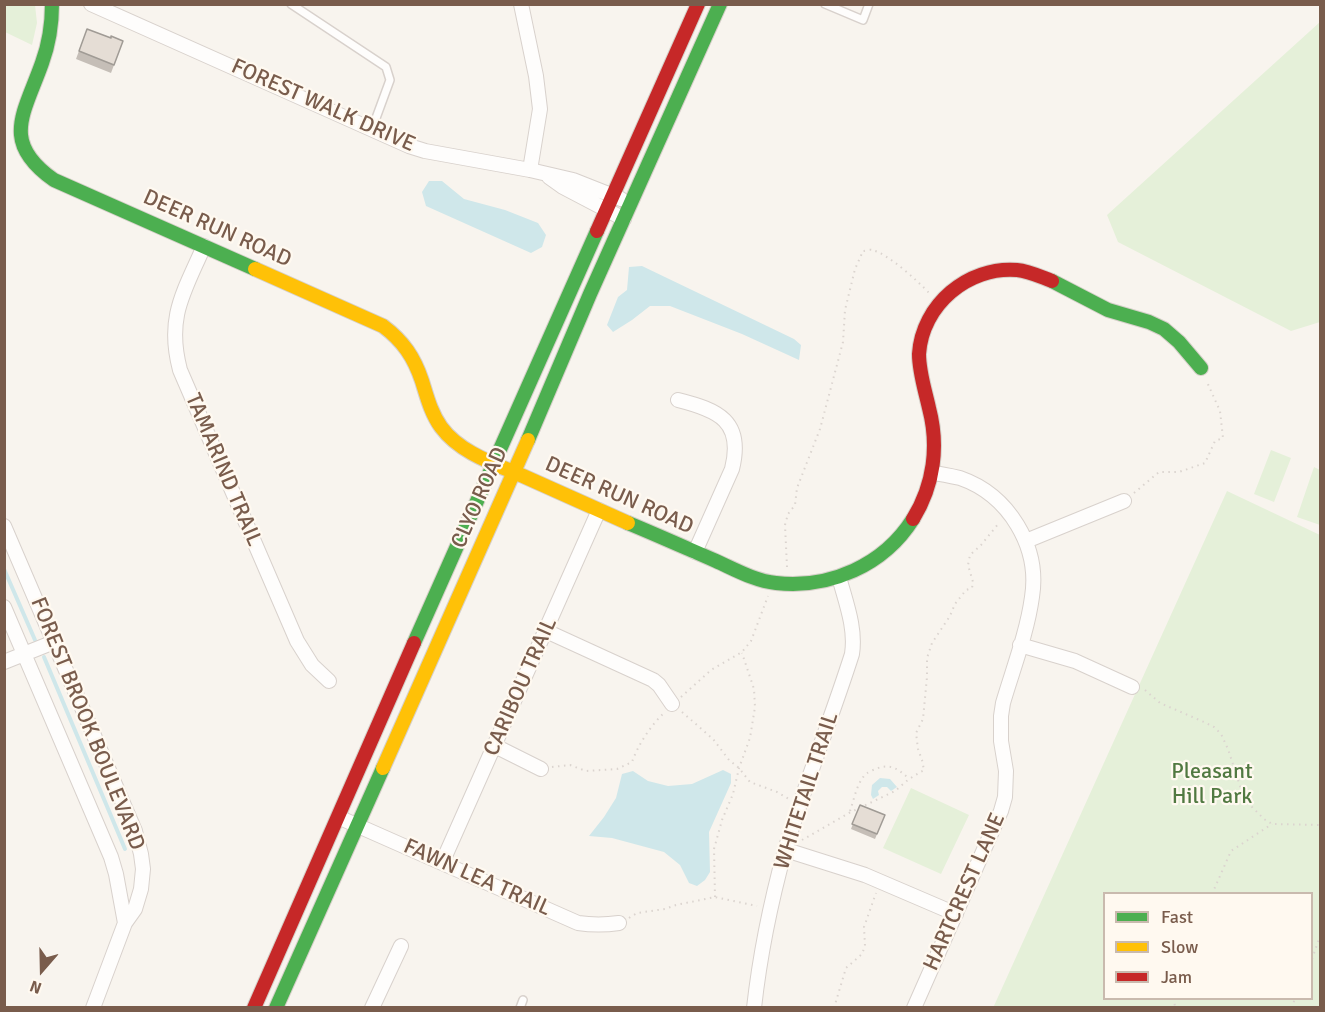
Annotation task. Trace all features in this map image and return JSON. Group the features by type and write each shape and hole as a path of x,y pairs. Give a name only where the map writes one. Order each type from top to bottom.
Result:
{"street":[{"name":"DEER RUN ROAD","path":"52,4 49,45 20,117 19,128 24,151 38,170 54,180 373,321 390,331 405,345 420,375 430,410 440,428 454,442 514,473 745,574 774,582 794,584 839,577 874,561 905,532 919,510 933,472 934,427 919,370 919,355 925,327 939,303 964,281 977,275 1006,270 1032,273 1107,309 1158,325 1180,342 1201,368"},
{"name":"FOREST WALK DRIVE","path":"91,4 409,146 573,180 631,204"},
{"path":"520,4 536,76 540,109 530,170"},
{"name":"CLYO ROAD","path":"254,1008 493,463 698,4"},
{"name":"CLYO ROAD","path":"276,1008 720,4"},
{"path":"545,174 563,187 624,219"},
{"name":"TAMARIND TRAIL","path":"204,246 179,304 176,317 174,341 180,370 297,641 312,665 329,681"},
{"path":"678,400 714,411 729,425 735,444 732,469 695,552"},
{"name":"HARTCREST LANE","path":"914,1008 1001,811 1005,797 1006,771 1000,716 1033,595 1029,551 1020,528 1009,513 994,498 978,487 960,478 933,472"},
{"path":"1026,541 1124,501"},
{"name":"CARIBOU TRAIL","path":"442,863 600,510"},
{"name":"FOREST BROOK BOULEVARD","path":"4,526 135,831 141,854 143,869 141,889 135,909 125,923 93,1008"},
{"name":"WHITETAIL TRAIL","path":"754,1008 770,912 786,850 852,654 854,643 852,622 839,577"},
{"name":"FOREST BROOK BOULEVARD","path":"4,607 111,857 125,923"},
{"path":"546,631 653,680 672,704"},
{"path":"4,662 54,642"},
{"path":"1020,645 1075,662 1132,687"},
{"path":"495,746 541,769"},
{"name":"FAWN LEA TRAIL","path":"338,817 578,923 604,925 619,923"},
{"path":"786,850 865,875 956,914"},
{"path":"372,1008 401,946"}],"lane":[{"path":"291,4 386,67 390,80 372,129"},
{"path":"825,4 863,20 869,4"}],"path":[{"path":"794,584 786,566 785,525 788,514 795,505 797,488 820,429 843,342 845,310 855,269 863,251 871,249 887,257 939,303"},
{"path":"1124,501 1159,472 1179,472 1205,463 1215,441 1223,438 1220,411 1201,368"},
{"path":"786,850 849,813 895,791 909,778 924,770 916,733 923,719 927,658 932,643 955,604 966,590 972,588 973,582 968,565 970,555 981,546 999,522"},
{"path":"541,769 570,765 586,771 617,769 632,762 636,751 657,720 672,704 711,670 742,652 751,641 774,582"},
{"path":"715,897 714,849 750,738 755,707 754,689 742,652"},
{"path":"1132,687 1146,690 1160,703 1214,727 1221,734 1228,749 1241,789 1252,807 1264,819 1272,824 1320,825"},
{"path":"672,704 713,740 750,782 800,804"},
{"path":"849,813 865,774 879,767 891,766 909,778"},
{"path":"1213,892 1233,849 1272,824"},
{"path":"834,1008 846,968 862,954 865,946 864,927 880,881"},
{"path":"619,923 637,913 715,897 756,905 770,912"},
{"path":"1313,954 1320,936"}],"green space":[{"path":"5,4 35,5 37,23 32,45 5,32"},
{"path":"1320,22 1320,322 1291,331 1118,242 1107,215"},
{"path":"1271,450 1291,458 1274,502 1254,494"},
{"path":"1314,467 1320,470 1320,525 1297,517"},
{"name":"Pleasant Hill Park","path":"1227,491 1320,535 1320,1007 993,1008"},
{"path":"911,788 969,815 941,874 883,848"}],"water":[{"path":"429,181 442,181 464,199 505,210 538,223 546,235 542,247 531,253 426,206 422,192"},
{"path":"642,266 794,339 801,345 799,360 742,334 670,306 650,306 613,332 607,325 618,297 627,290 629,267"},
{"path":"723,770 731,774 731,783 709,832 710,872 697,886 689,883 680,865 664,852 612,838 589,836 616,798 622,774 633,771 648,781 668,786 692,784"},
{"path":"880,778 890,779 897,787 891,791 887,787 882,787 878,791 879,795 873,799 872,785"}],"building":[{"path":"87,29 123,41 114,65 79,51"},
{"path":"860,805 885,815 877,834 852,824"}],"waterway":[{"path":"4,569 35,640"},
{"path":"44,657 125,849"}],"traffic: fast":[{"path":"52,4 47,49 21,126 22,140 27,153 37,166 54,180 255,269"},
{"path":"528,440 590,294 720,4"},
{"path":"414,643 597,231"},
{"path":"1052,281 1108,310 1149,322 1164,329 1179,342 1201,368"},
{"path":"628,523 753,577 768,582 796,584 835,578 871,561 887,549 913,519"},
{"path":"276,1008 383,768"}],"traffic: slow":[{"path":"255,269 383,326 402,344 411,357 419,372 432,411 441,427 468,451 628,523"},
{"path":"383,768 528,440"}],"traffic: jam":[{"path":"597,231 698,4"},
{"path":"913,519 926,493 933,465 932,422 919,361 922,336 929,320 938,305 951,292 981,275 999,270 1017,270 1052,281"},
{"path":"254,1008 414,643"}]}
